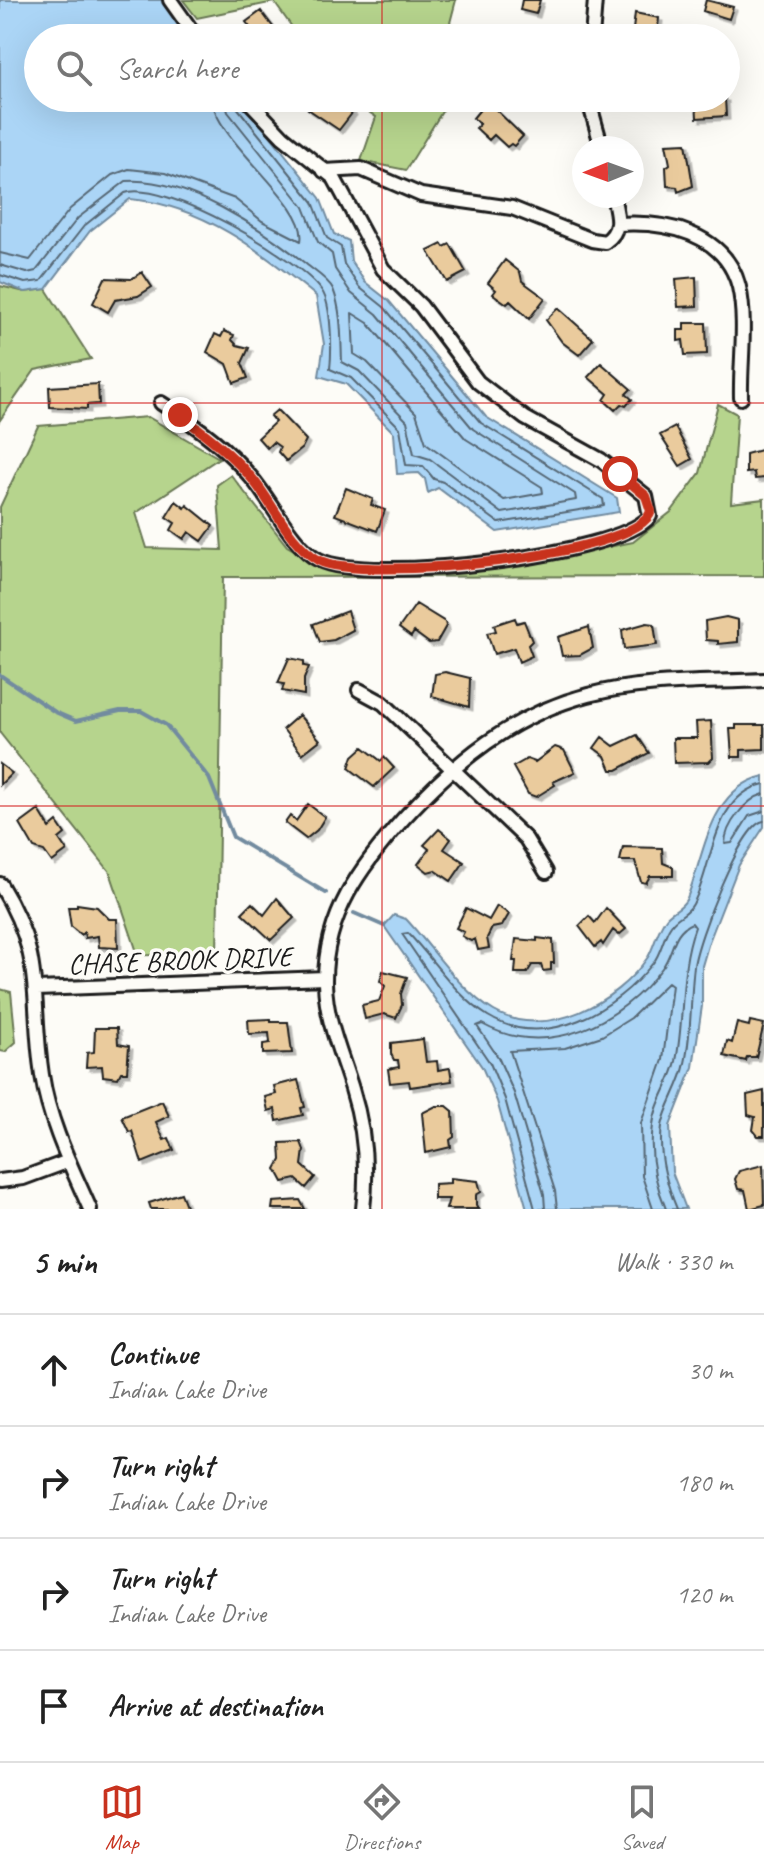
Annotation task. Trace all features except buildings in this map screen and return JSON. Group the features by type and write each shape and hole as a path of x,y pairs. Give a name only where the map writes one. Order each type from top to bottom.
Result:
{"street":[{"path":"170,0 187,24"},
{"path":"593,24 595,0"},
{"path":"161,403 200,430 239,464 293,534 315,558 330,564 406,570 519,558 564,551 622,534 650,516 646,496 620,474 580,446 525,418 478,382 421,306 383,269 334,178 283,137 259,112"},
{"path":"592,112 599,136"},
{"path":"324,171 361,169 421,195 512,208 592,240 608,240 618,224 615,208"},
{"path":"618,224 673,226 699,237 729,264 739,289 742,315 741,398"},
{"path":"363,1209 365,1175 360,1124 328,1013 325,978 335,923 353,880 388,836 452,768 506,728 589,695 658,685 764,680"},
{"path":"359,690 375,697 526,839 546,872"},
{"path":"0,884 25,931 37,989 42,1074 69,1161 90,1209"},
{"name":"CHASE BROOK DRIVE","path":"37,989 325,978"},
{"path":"0,1181 23,1178 69,1161"}],"green space":[{"path":"183,0 456,0 450,24 290,24 274,2 197,18"},
{"path":"369,112 442,112 406,170 361,161 376,117"},
{"path":"0,286 25,292 46,289 91,359 35,370 0,420"},
{"path":"718,404 737,414 731,503 764,499 764,576 223,577 217,956 138,955 110,872 0,733 0,507 38,426 148,417 219,458 136,513 147,548 222,550 217,485 231,475 287,546 327,569 492,570 633,542 671,512 700,473"},
{"path":"0,989 11,992 16,1042 5,1052 0,1051"}],"water":[{"path":"0,0 162,0 181,24 24,24 24,112 251,112 320,198 334,234 349,241 351,261 365,282 389,301 486,417 617,498 619,512 497,532 438,488 428,493 425,479 419,473 397,474 394,433 346,384 319,376 324,344 316,296 252,247 182,210 130,199 90,231 46,289 25,292 0,282"},
{"path":"764,776 764,827 739,865 709,942 702,966 702,1006 693,1067 670,1126 672,1172 686,1209 527,1209 497,1101 482,1067 384,926 394,915 406,919 458,981 494,1011 515,1019 536,1022 579,1012 618,989 648,957 668,915 687,898 720,809 731,794 746,783"}],"waterway":[{"path":"0,675 55,712 76,721 120,711 141,711 166,725 209,778 233,837 326,893"},
{"path":"354,913 384,926"}],"route":[{"path":"180,415 239,464 315,558 341,566 431,569 564,551 622,534 643,523 651,511 646,496 620,474"}]}
